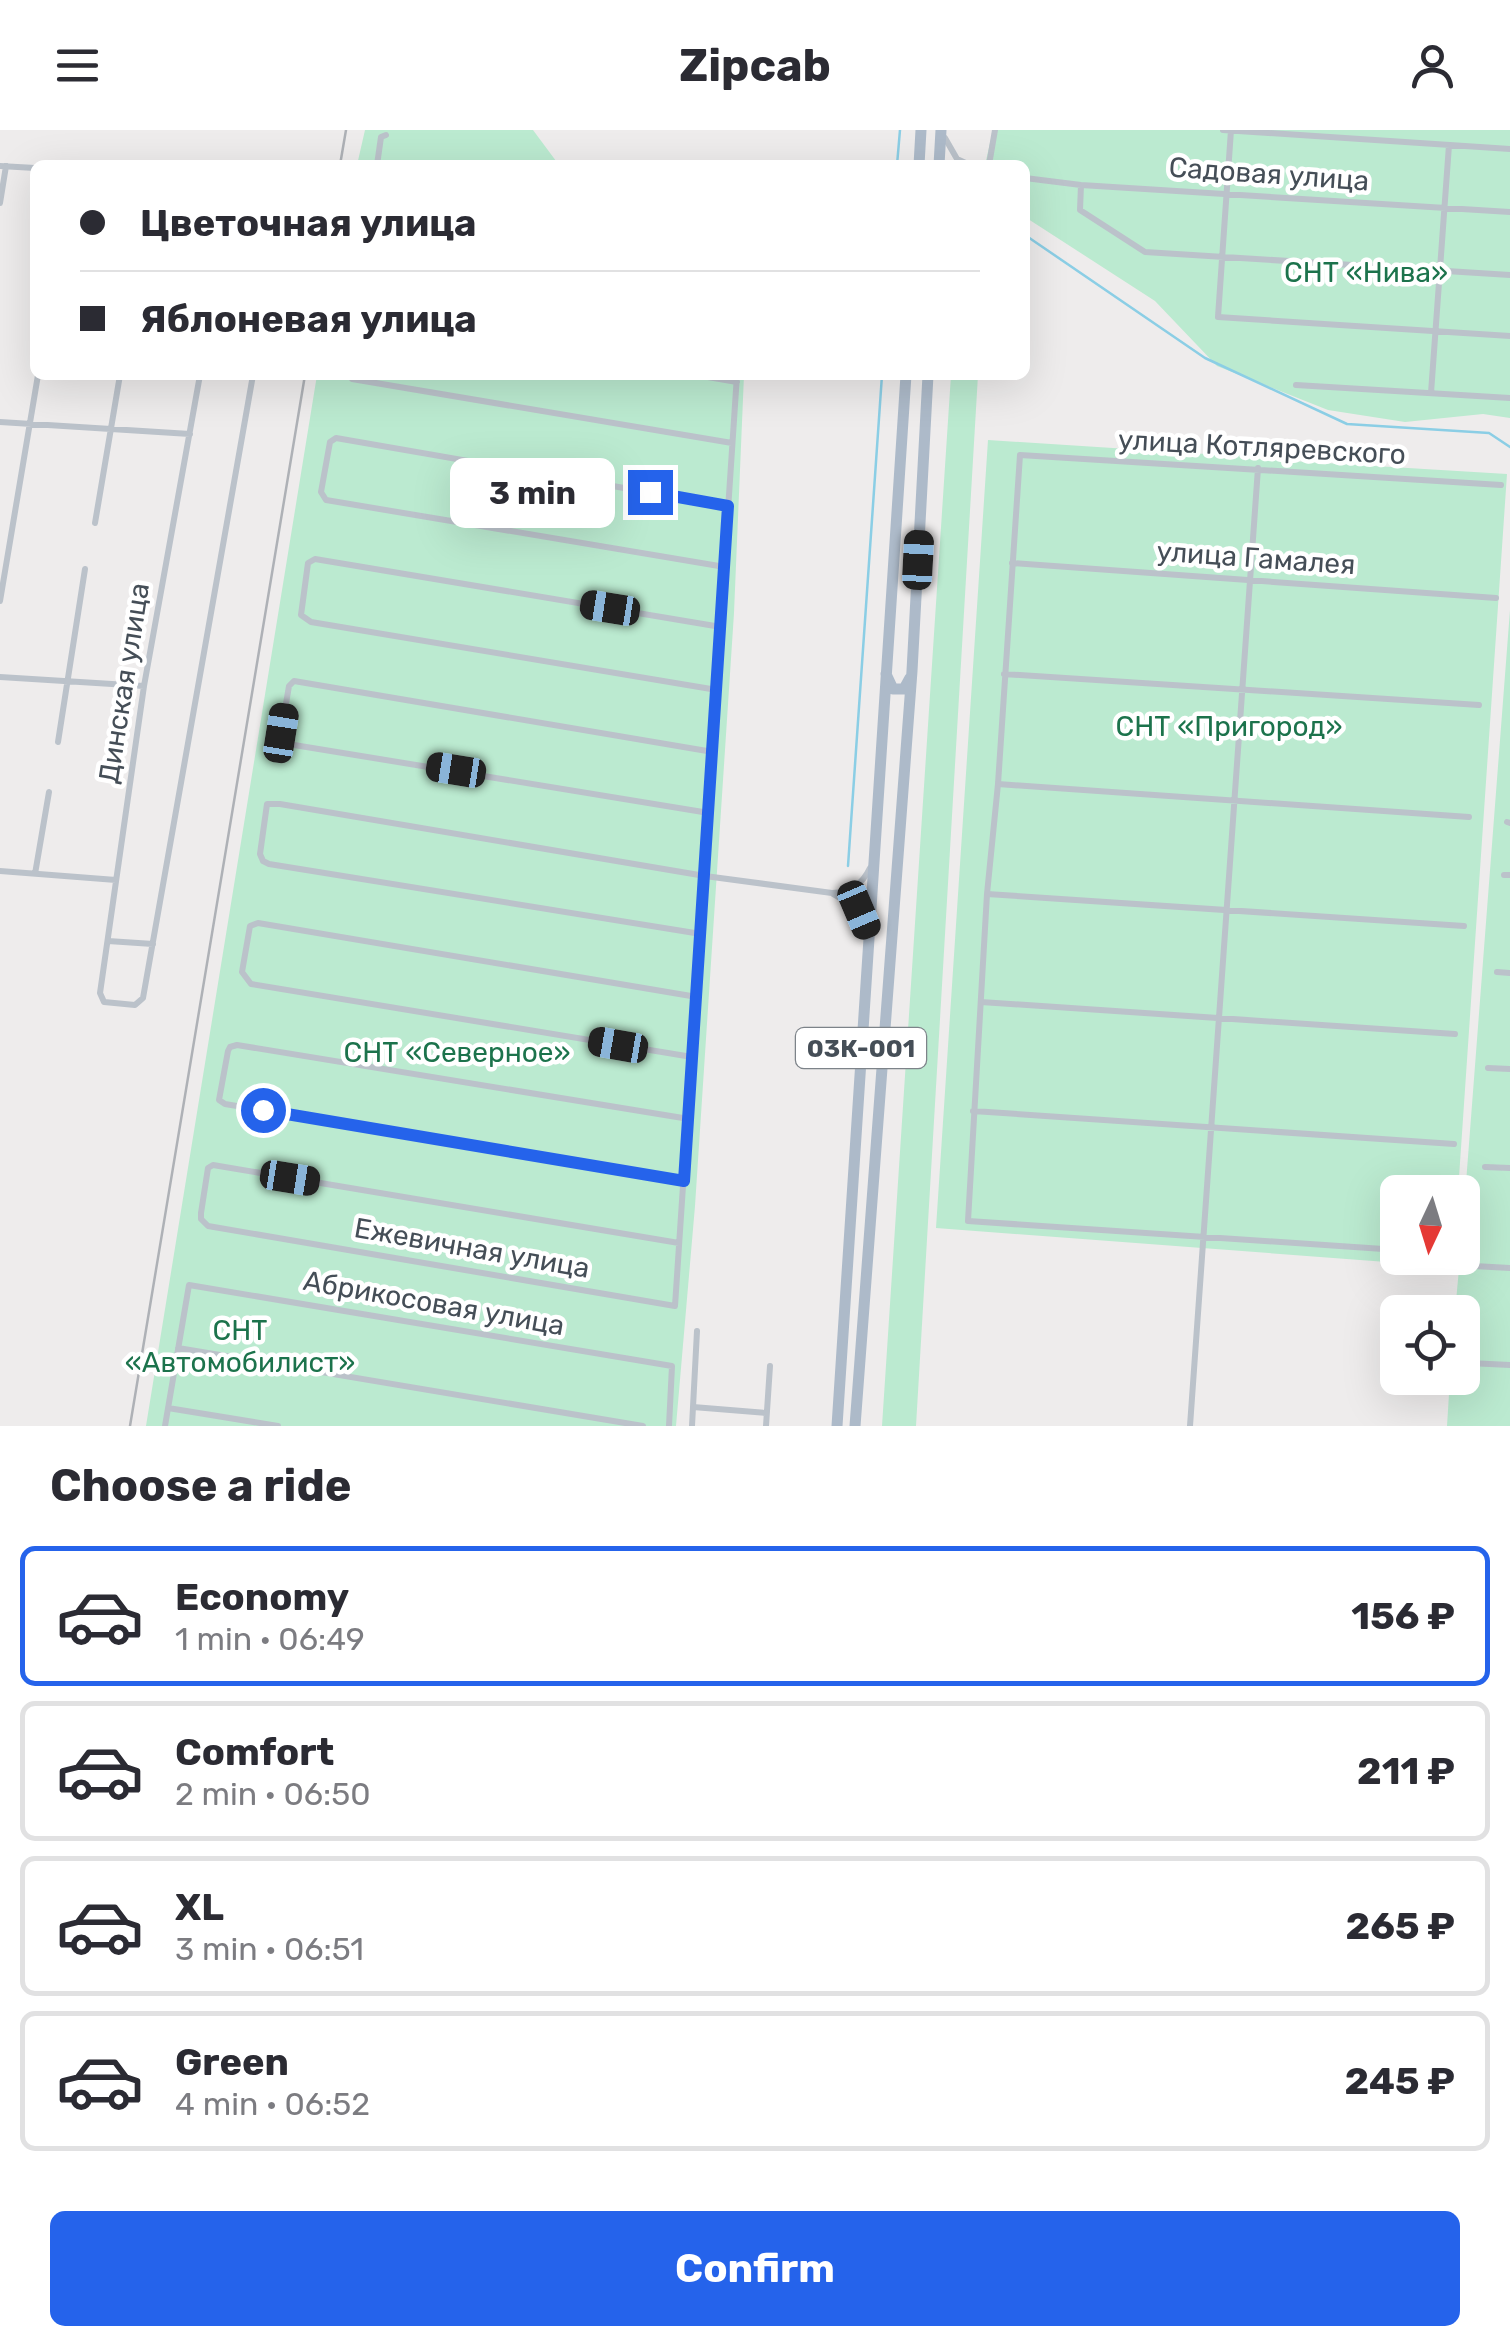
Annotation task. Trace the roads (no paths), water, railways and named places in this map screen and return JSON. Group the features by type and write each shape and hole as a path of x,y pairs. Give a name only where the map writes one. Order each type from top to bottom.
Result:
{"main road":[{"path":"919,160 921,130"},
{"path":"939,160 942,130"},
{"name":"03К-001","path":"837,1426 906,380"},
{"name":"03К-001","path":"858,1426 912,671 928,380"},
{"path":"886,670 890,687 900,690 907,686 912,671"},
{"path":"882,719 888,710 896,708 905,711 908,722"}],"street":[{"path":"942,130 950,151 960,160"},
{"path":"990,160 994,130"},
{"path":"1223,130 1510,149"},
{"path":"1231,130 1218,316 1510,336"},
{"path":"378,160 381,137 386,135"},
{"path":"1431,393 1448,145"},
{"path":"0,202 3,166 30,168"},
{"name":"Садовая улица","path":"1030,179 1510,212"},
{"path":"1081,185 1080,210 1145,252 1510,275"},
{"path":"0,601 37,380"},
{"path":"95,523 119,380"},
{"name":"Динская улица","path":"152,944 140,1002 104,1002 100,998 144,686 199,380"},
{"path":"108,941 152,944 253,380"},
{"path":"352,380 732,443"},
{"path":"679,1242 737,380"},
{"path":"1296,385 1510,398"},
{"path":"0,422 190,434"},
{"path":"725,567 326,500 322,492 330,442 340,438 728,506"},
{"name":"улица Котляревского","path":"1012,562 1020,456 1501,484"},
{"path":"1190,1426 1258,468"},
{"path":"717,690 311,622 302,615 308,563 315,559 721,627"},
{"path":"1012,562 968,1221 1380,1249"},
{"name":"улица Гамалея","path":"1012,562 1496,598"},
{"path":"58,742 85,569"},
{"path":"1004,674 1479,706"},
{"path":"0,677 144,686"},
{"path":"709,813 288,744 281,733 289,686 294,680 713,752"},
{"path":"998,784 1469,816"},
{"path":"35,874 49,792"},
{"path":"701,934 269,864 260,854 266,809 270,802 704,876 832,893 856,887 873,861"},
{"path":"0,871 116,880"},
{"path":"832,893 859,910 869,934"},
{"path":"987,894 1464,926"},
{"path":"692,1057 251,984 242,972 250,926 258,923 697,997"},
{"path":"1497,972 1510,972"},
{"path":"982,1002 1456,1034"},
{"path":"684,1181 225,1104 220,1100 228,1050 237,1045 688,1119"},
{"path":"1488,1068 1510,1070"},
{"path":"973,1111 1454,1144"},
{"name":"Ежевичная улица","path":"213,1165 679,1242 675,1306 208,1226 201,1213 208,1168 213,1165"},
{"path":"1485,1166 1510,1168"},
{"path":"1480,1266 1510,1268"},
{"name":"Абрикосовая улица","path":"178,1348 188,1285 672,1366 669,1426"},
{"path":"692,1426 697,1331"},
{"path":"165,1426 178,1348 643,1426"},
{"path":"1480,1364 1510,1365"},
{"path":"766,1426 770,1366"},
{"path":"693,1406 766,1412"},
{"path":"168,1408 278,1426"}],"waterway":[{"path":"897,160 900,130"},
{"path":"1030,238 1205,358 1347,424 1489,433 1510,447"},
{"path":"848,866 882,380"}],"railway":[{"path":"341,160 346,130"},
{"path":"130,1426 304,380"}],"park label":[{"name":"СНТ «Нива»","path":"1366,272"},
{"name":"СНТ «Пригород»","path":"1229,726"},
{"name":"СНТ «Северное»","path":"457,1052"},
{"name":"СНТ «Автомобилист»","path":"240,1346"}]}
